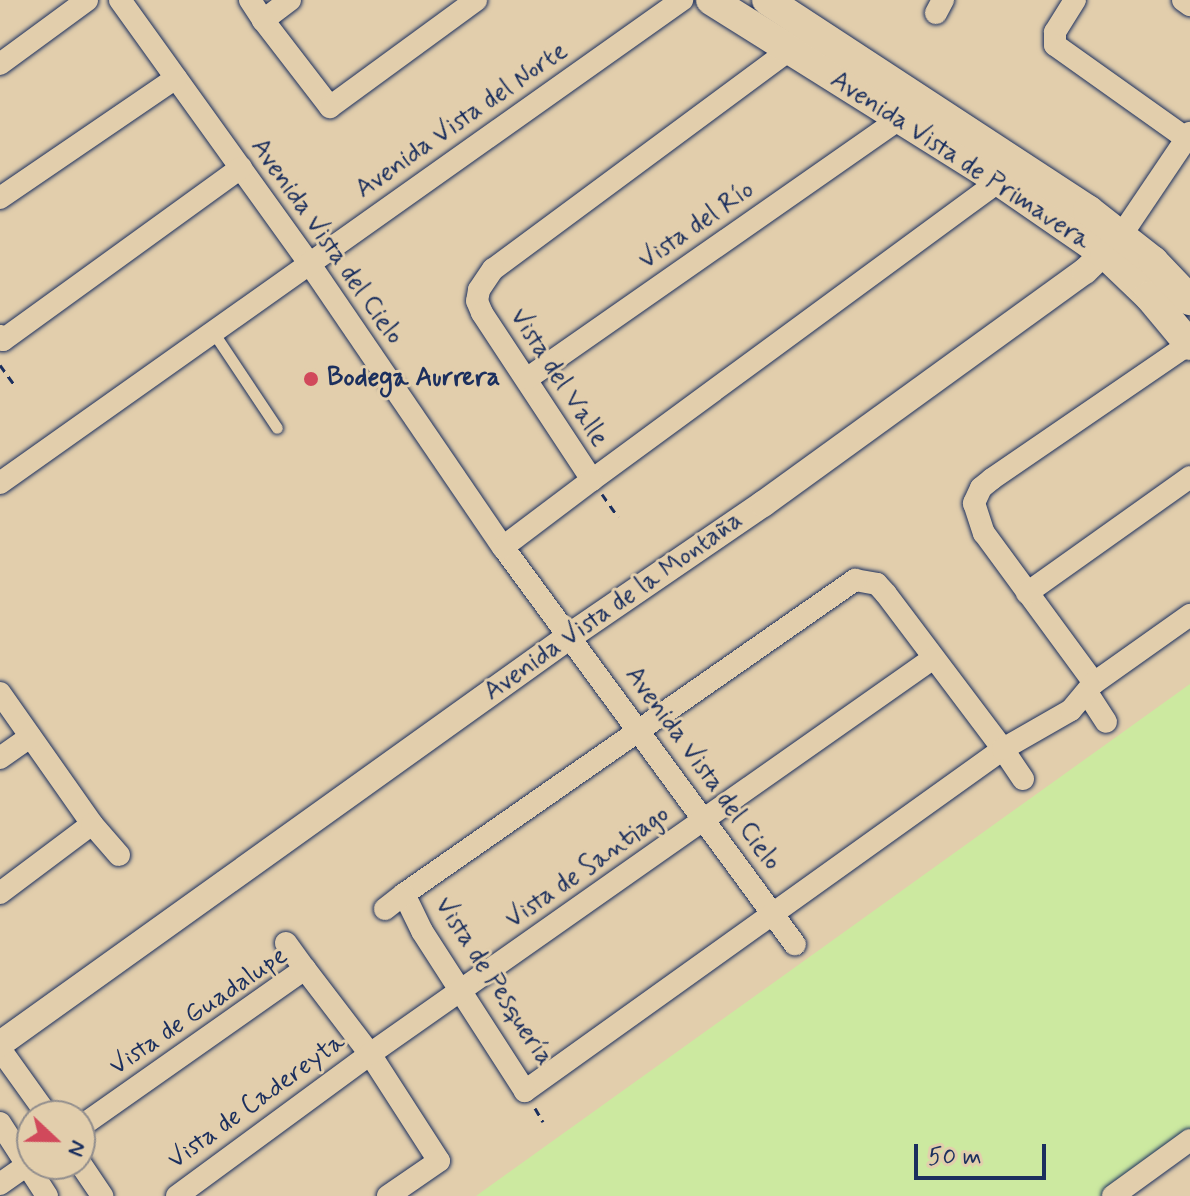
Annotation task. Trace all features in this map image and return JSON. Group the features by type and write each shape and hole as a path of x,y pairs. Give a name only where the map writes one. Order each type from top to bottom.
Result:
{"main road":[{"name":"Avenida Vista de Primavera","path":"711,0 897,121 1113,244 1190,300"},
{"name":"Avenida Vista de Primavera","path":"767,0 1049,182 1113,244 1149,296 1190,345"}],"street":[{"path":"0,64 87,0"},
{"name":"Avenida Vista del Cielo","path":"120,0 309,263 503,547 795,944"},
{"path":"250,0 330,107 476,0"},
{"path":"263,20 290,0"},
{"name":"Avenida Vista del Norte","path":"0,483 682,0"},
{"path":"1075,0 1055,32 1055,45 1085,70 1189,137"},
{"path":"1183,0 1190,5"},
{"name":"Vista del Valle","path":"788,51 485,278 477,301 482,313 528,378 592,480 999,181"},
{"path":"0,198 176,78"},
{"name":"Vista del Río","path":"528,378 897,121"},
{"name":"Avenida Vista de la Montaña","path":"0,1046 570,636 763,504 1113,244 1189,137"},
{"path":"0,336 3,340 241,168"},
{"path":"1106,722 1091,688 978,522 974,503 981,488 1190,345"},
{"path":"1027,593 1190,477"},
{"path":"503,547 592,480"},
{"name":"Vista de Pesquería","path":"772,914 525,1091 463,988 422,931 404,894 855,580 877,584 886,594 1023,779"},
{"path":"772,914 1003,749 1056,720 1091,688 1190,615"},
{"name":"Vista de Santiago","path":"370,1054 932,659"},
{"path":"0,693 92,824 119,855"},
{"path":"0,758 30,737"},
{"path":"0,893 92,824"},
{"path":"385,909 404,894"},
{"path":"286,943 305,969"},
{"name":"Vista de Guadalupe","path":"96,1116 305,969 370,1054 439,1161 388,1196"},
{"path":"0,1046 37,1100"},
{"name":"Vista de Cadereyta","path":"177,1196 370,1054"},
{"path":"0,1123 16,1148"},
{"path":"1113,1196 1190,1140"}],"lane":[{"path":"213,332 277,428"}],"path":[{"path":"0,365 15,386"},
{"path":"592,480 618,517"}],"green space":[{"path":"1190,684 1190,1132 1100,1196 476,1196"}],"place":[{"name":"Bodega Aurrera","path":"311,379"}]}
